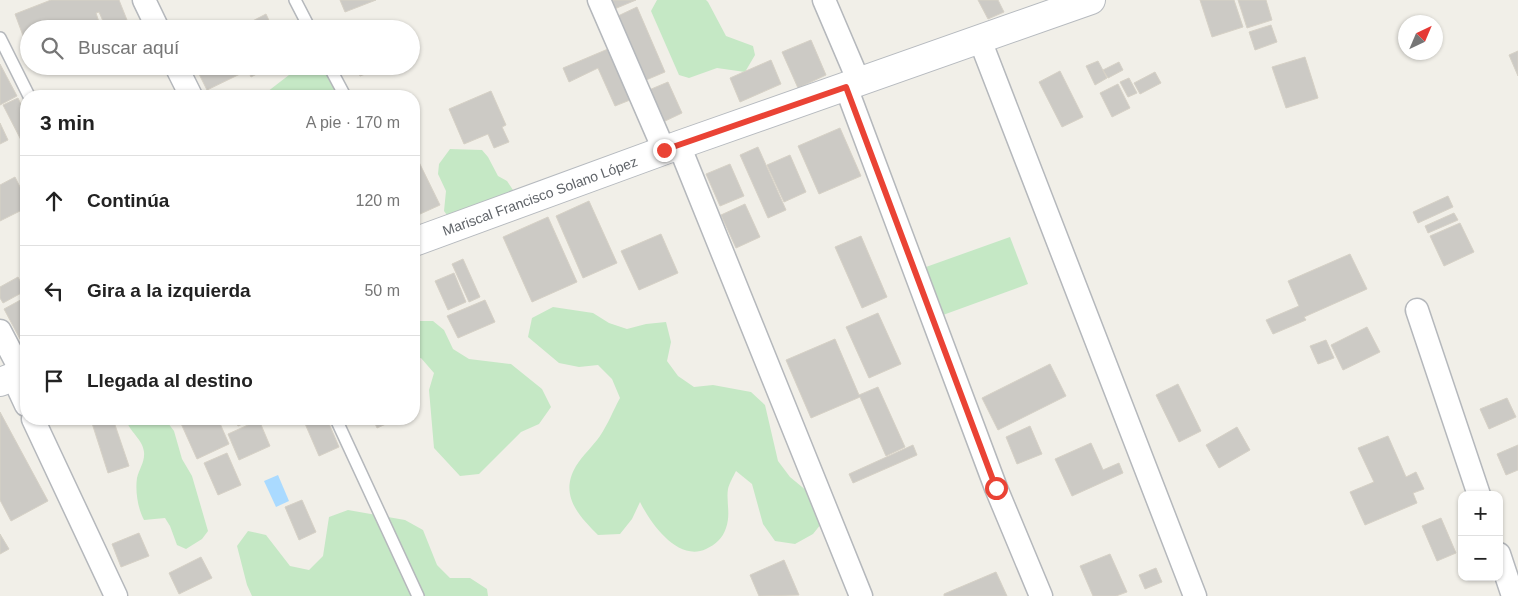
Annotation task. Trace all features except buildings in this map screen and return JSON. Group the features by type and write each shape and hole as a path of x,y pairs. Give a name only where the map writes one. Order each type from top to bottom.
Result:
{"main road":[{"name":"Mariscal Francisco Solano López","path":"420,236 1091,0"}],"street":[{"path":"144,0 154,20"},
{"path":"599,0 672,148 861,596"},
{"path":"824,0 852,84 996,488 1041,596"},
{"path":"980,40 1195,596"},
{"path":"180,75 188,90"},
{"path":"1416,310 1478,491"},
{"path":"0,331 20,389"},
{"path":"36,425 116,596"},
{"path":"1503,565 1514,596"}],"lane":[{"path":"295,0 305,20"},
{"path":"0,38 26,90"},
{"path":"334,75 342,90"},
{"path":"339,425 418,596"}],"green space":[{"path":"657,0 706,0 726,36 753,46 755,55 745,72 717,68 689,78 679,75 651,11"},
{"path":"289,75 332,75 334,90 270,90"},
{"path":"450,149 482,150 498,176 507,181 513,190 514,200 450,219 444,211 446,191 438,174 439,164"},
{"path":"1010,237 1028,284 943,315 926,267"},
{"path":"553,307 593,313 609,323 627,329 646,324 666,322 671,342 667,361 678,376 694,387 713,385 751,392 765,405 778,461 790,477 819,501 825,519 813,534 795,544 775,541 763,524 752,484 736,471 728,489 728,518 725,532 718,541 706,549 696,552 676,546 658,530 640,502 632,519 620,534 598,535 573,504 569,486 576,466 600,436 620,398 612,379 598,365 579,367 559,363 528,337 532,318"},
{"path":"420,321 433,321 444,330 453,349 469,359 511,364 542,389 551,407 539,424 521,432 479,474 460,476 434,448 429,390 434,373 421,358"},
{"path":"128,425 170,425 174,431 182,459 192,476 208,531 202,539 186,549 177,545 165,518 144,520 142,516 136,483 144,459 144,452 141,443"},
{"path":"348,510 405,520 423,530 437,565 450,578 470,578 487,589 488,596 252,596 247,585 237,546 248,531 266,535 290,566 309,570 323,556 329,517"}],"water":[{"path":"278,475 289,501 276,507 264,481"}],"route":[{"path":"664,150 846,87 996,488"}]}
